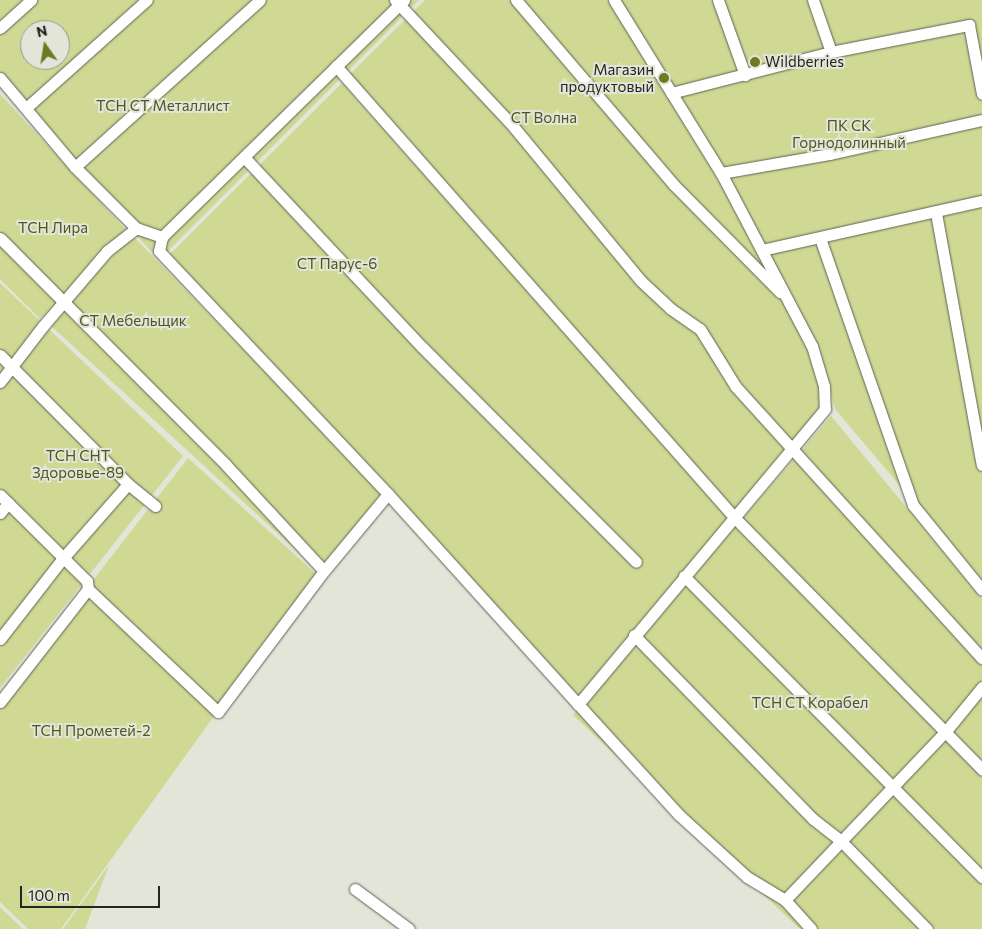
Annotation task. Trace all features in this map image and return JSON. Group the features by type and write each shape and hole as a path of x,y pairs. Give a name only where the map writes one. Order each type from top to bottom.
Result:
{"street":[{"path":"0,28 31,0"},
{"path":"26,108 147,0"},
{"path":"75,167 260,0"},
{"path":"516,0 674,185 788,300"},
{"path":"578,704 825,409 824,386 812,346 721,174 614,0"},
{"path":"718,0 745,75"},
{"path":"814,0 831,52"},
{"path":"811,929 785,900 747,877 678,814 388,494 159,251 162,237 399,2 512,125 641,281 671,309 700,330 736,387 791,450 982,658"},
{"path":"671,93 831,52 969,25 982,94"},
{"path":"336,66 734,517 982,768"},
{"path":"0,78 75,167 136,228 162,237"},
{"path":"721,174 830,154 982,120"},
{"path":"244,156 422,347 636,562"},
{"path":"762,250 936,213 982,201"},
{"path":"936,213 982,465"},
{"path":"0,382 63,302 108,251 136,228"},
{"path":"0,238 226,465 324,570"},
{"path":"820,238 913,505 982,590"},
{"path":"0,355 128,484 155,506"},
{"path":"0,639 63,558 128,484"},
{"path":"0,513 4,499 87,582 88,589 218,712 324,570 388,494"},
{"path":"684,576 892,788 982,876"},
{"path":"0,702 88,589"},
{"path":"634,635 813,819 841,841 927,929"},
{"path":"785,900 946,730 982,687"},
{"path":"355,889 409,929"}],"green space":[{"name":"ТСН СТ Металлист","path":"0,0 419,0 159,260 0,84"},
{"name":"СТ Волна","path":"425,0 608,0 684,122 816,347 830,410 734,511 350,74"},
{"name":"ПК СК Горнодолинный","path":"618,0 982,0 982,583 835,409 818,346"},
{"name":"СТ Парус-6","path":"342,83 729,517 578,696 384,493 319,571 49,324 132,235 375,485 162,262"},
{"name":"ТСН Лира","path":"0,94 126,230 40,319 0,279"},
{"name":"ТСН СНТ Здоровье-89","path":"0,283 183,456 0,688"},
{"name":"ТСН СТ Корабел","path":"831,416 982,599 982,929 800,929 573,715"},
{"name":"ТСН Прометей-2","path":"188,458 316,574 61,929 28,929 0,902 0,700"},
{"path":"109,865 85,929 63,929"},
{"path":"0,907 23,929 0,929"}],"place":[{"name":"Wildberries","path":"755,62"},
{"name":"Магазин продуктовый","path":"664,78"}],"park label":[{"name":"СТ Мебельщик","path":"133,321"}]}
